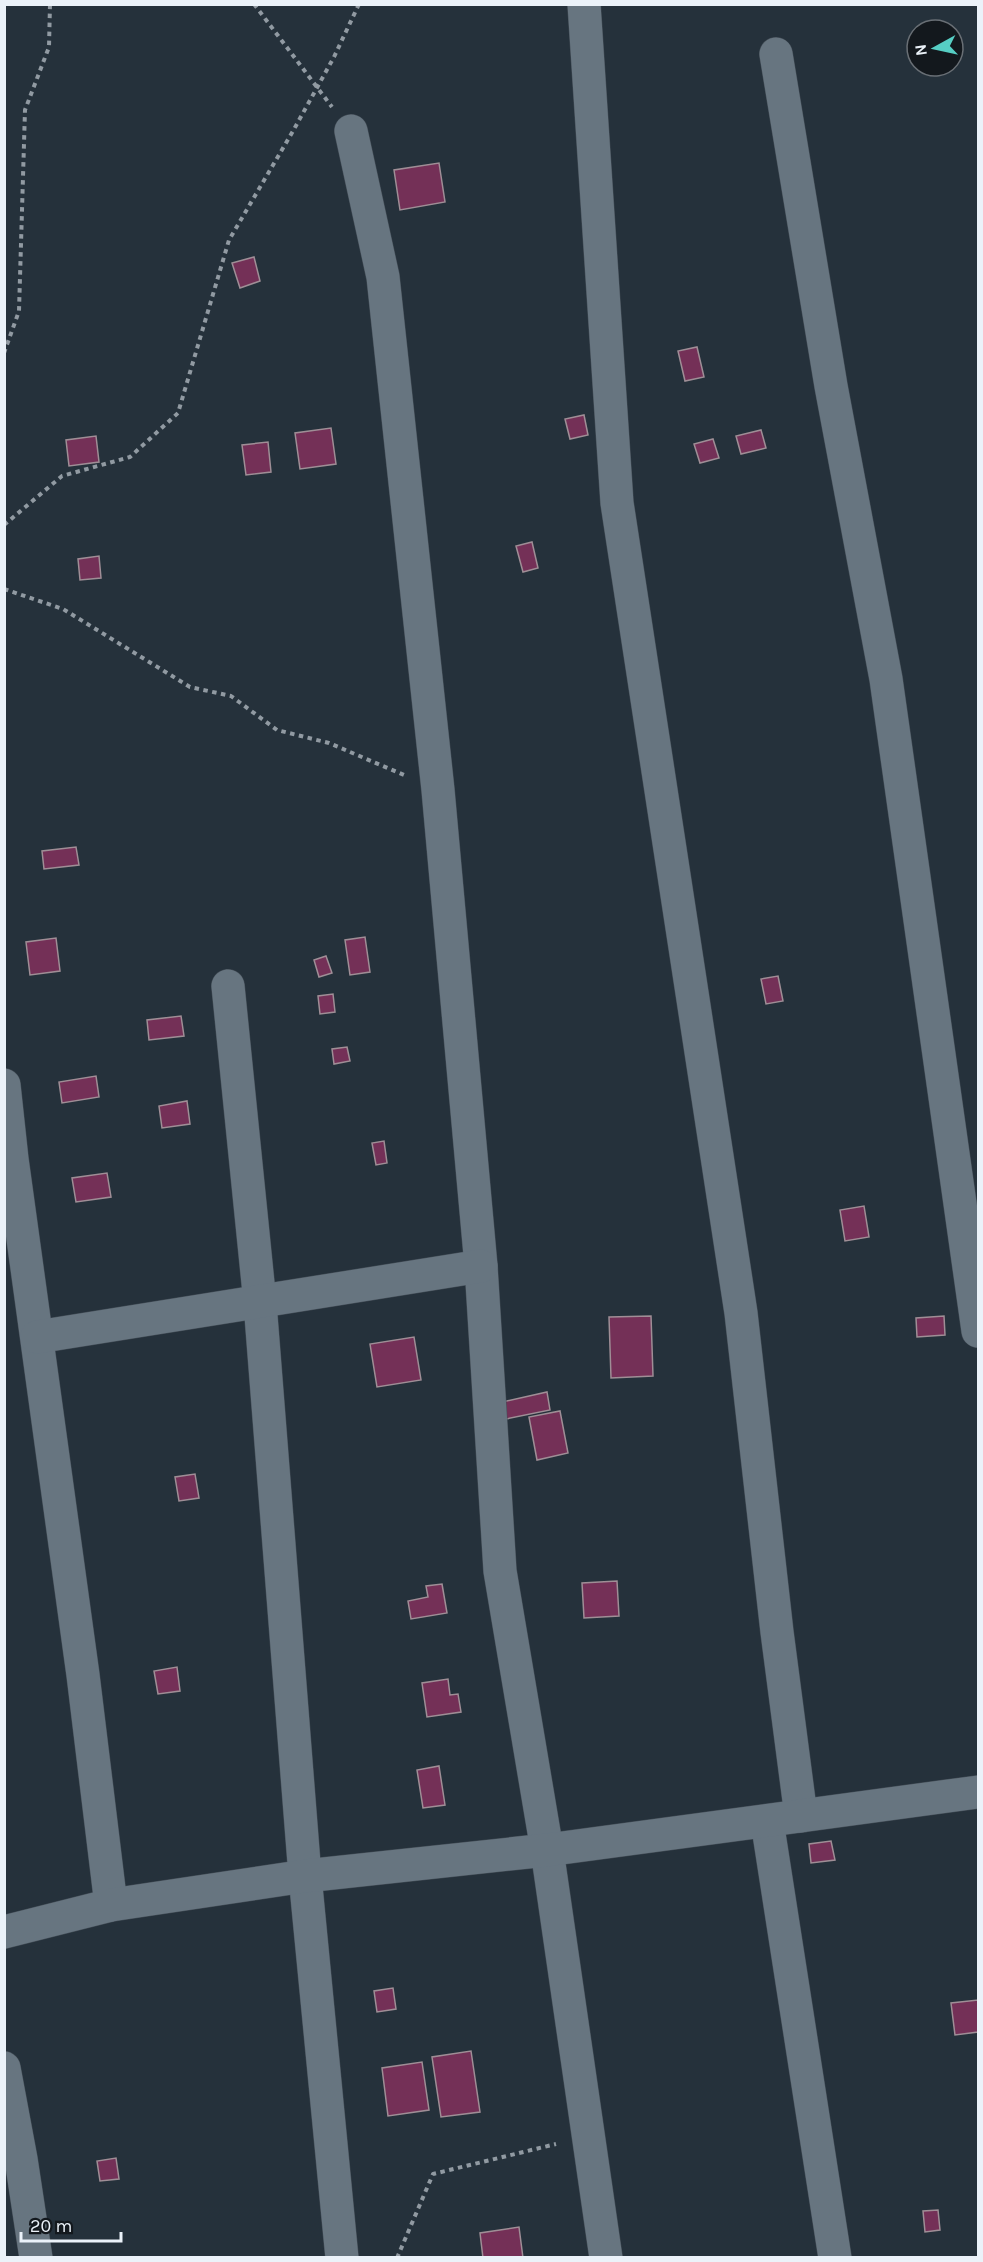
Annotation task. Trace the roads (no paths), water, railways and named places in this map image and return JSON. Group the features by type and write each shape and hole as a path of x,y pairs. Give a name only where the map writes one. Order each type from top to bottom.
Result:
{"street":[{"path":"584,4 617,503 741,1313 777,1632 801,1816"},
{"path":"776,54 831,386 886,679 978,1331"},
{"path":"351,131 383,277 438,790 481,1266 500,1571 547,1850 606,2258"},
{"path":"228,986 260,1303 305,1876 342,2258"},
{"path":"4,1084 111,1905"},
{"path":"37,1337 481,1266"},
{"path":"4,1932 111,1905 305,1876 547,1850 978,1792"},
{"path":"767,1821 835,2258"},
{"path":"4,2068 36,2258"}]}
